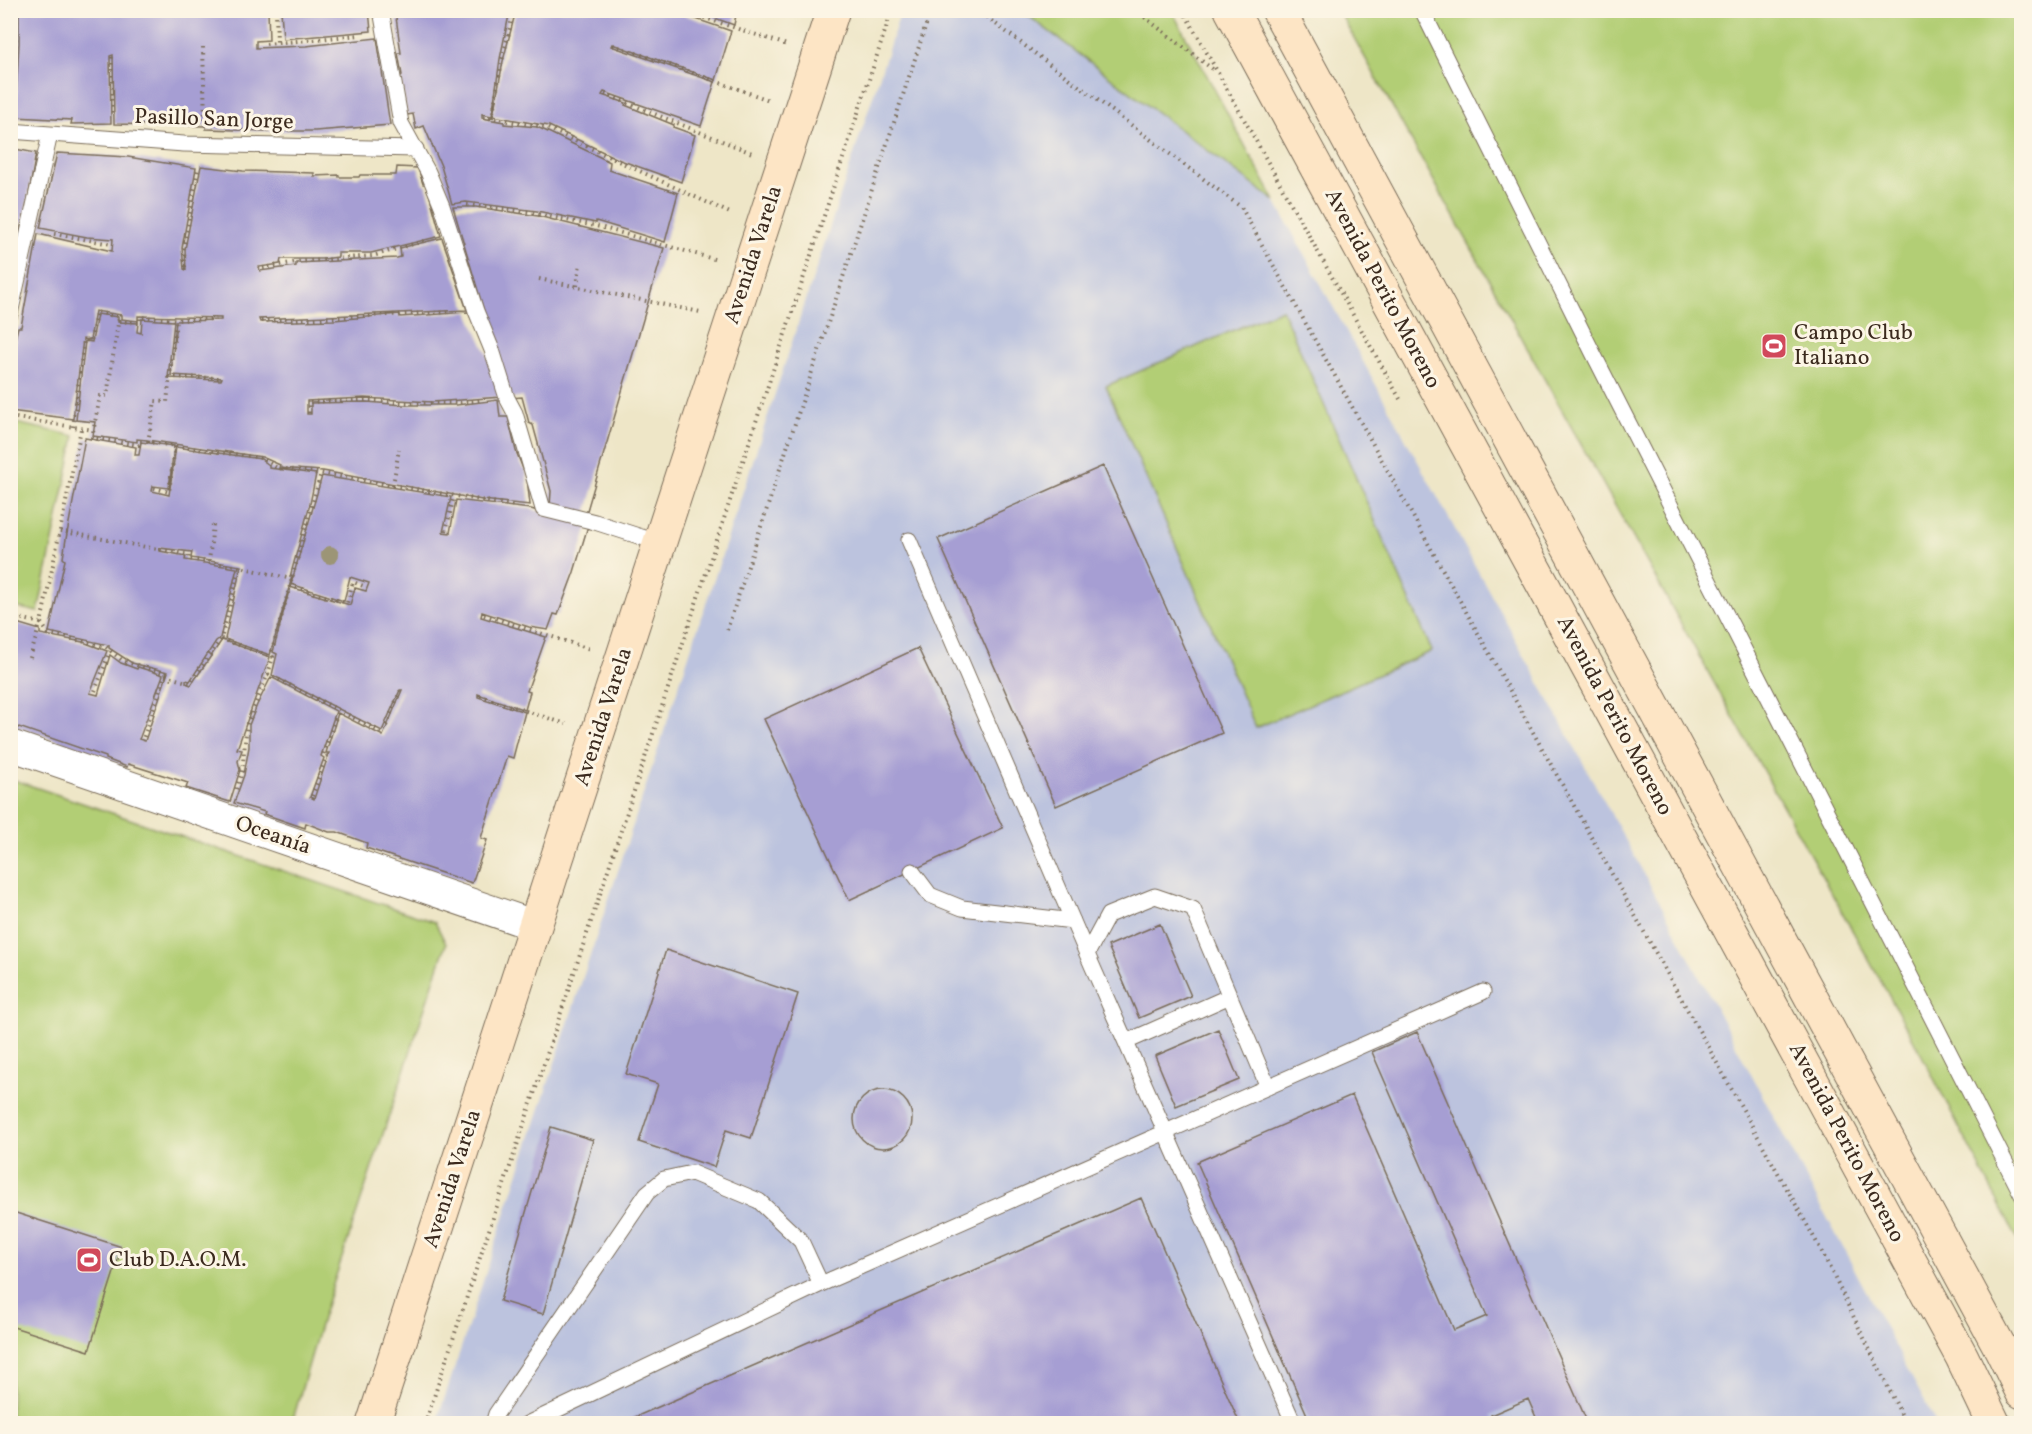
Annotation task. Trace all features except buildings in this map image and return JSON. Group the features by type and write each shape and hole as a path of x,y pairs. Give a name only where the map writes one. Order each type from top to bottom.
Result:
{"main road":[{"name":"Avenida Varela","path":"373,1424 833,10"},
{"name":"Avenida Perito Moreno","path":"1231,10 1962,1357 1994,1424"},
{"name":"Avenida Perito Moreno","path":"1278,10 2022,1392"}],"street":[{"name":"Oceanía","path":"10,745 536,926"}],"lane":[{"path":"381,10 401,123 428,172 442,206 507,398 515,413 543,509 596,522 660,543"},
{"path":"1422,10 1595,357 2022,1195"},
{"name":"Pasillo San Jorge","path":"12,131 204,145 416,148"},
{"path":"10,314 50,134"},
{"path":"909,540 1087,954 1294,1424"},
{"path":"912,871 930,895 962,908 1073,921"},
{"path":"1087,954 1108,915 1155,896 1193,909 1268,1087"},
{"path":"527,1424 820,1284 1483,992"},
{"path":"1126,1042 1230,996"},
{"path":"493,1424 496,1414 647,1193 664,1179 692,1173 759,1201 801,1241 820,1284"}],"path":[{"path":"12,131 17,10"},
{"path":"276,10 277,44"},
{"path":"492,118 502,61 516,10"},
{"path":"681,10 819,55"},
{"path":"425,1424 892,10"},
{"path":"728,630 931,10"},
{"path":"977,10 1241,207 1821,1250 1906,1424"},
{"path":"1135,10 1218,73"},
{"path":"266,44 384,32"},
{"path":"613,45 801,111"},
{"path":"185,267 184,249 204,145 203,47"},
{"path":"112,57 113,139"},
{"path":"605,94 783,165"},
{"path":"483,117 545,127 763,227"},
{"path":"442,206 464,204 600,227 749,269"},
{"path":"29,230 112,244"},
{"path":"263,268 296,262 373,256 451,234"},
{"path":"577,286 580,263"},
{"path":"539,279 733,319"},
{"path":"261,321 401,313 401,316 476,310"},
{"path":"74,427 84,340 91,341 96,312 119,317 119,321 107,396 100,396 92,438 139,445 139,441 148,442 261,458 277,468 543,509"},
{"path":"119,321 140,323 140,317 176,320 219,319"},
{"path":"148,442 155,401 167,402 176,320"},
{"path":"169,377 220,378"},
{"path":"309,413 309,402 366,400 456,403 507,398"},
{"path":"10,417 93,430"},
{"path":"30,658 41,623 81,429"},
{"path":"153,488 169,492 175,446"},
{"path":"393,485 399,449"},
{"path":"234,794 242,772 247,723 268,674 273,657 272,651 321,473"},
{"path":"446,531 454,496"},
{"path":"209,562 213,524"},
{"path":"60,531 189,555 188,559 240,567 292,579"},
{"path":"10,616 41,623 48,633 106,647 123,661 191,683 221,639 240,567"},
{"path":"290,586 347,603 353,582 366,587"},
{"path":"484,615 622,659"},
{"path":"221,639 273,657"},
{"path":"94,691 110,651"},
{"path":"268,674 383,733 400,691"},
{"path":"143,739 165,676"},
{"path":"480,696 598,735"},
{"path":"312,796 327,756 323,754 338,711"}],"shaded area":[{"path":"901,11 1022,11 1275,201 1666,914 1936,1423 436,1424"}],"green space":[{"path":"1022,11 1172,11 1275,201"},
{"name":"Campo Club Italiano","path":"1339,11 2021,11 2021,1246 1918,1048"},
{"path":"1282,309 1432,651 1256,728 1106,386"},
{"path":"11,422 75,436 38,612 11,606"},
{"path":"11,779 435,922 446,944 323,1315 292,1423 11,1424"}],"place":[{"name":"Campo Club Italiano","path":"1774,346"},
{"name":"Club D.A.O.M.","path":"89,1260"}]}
